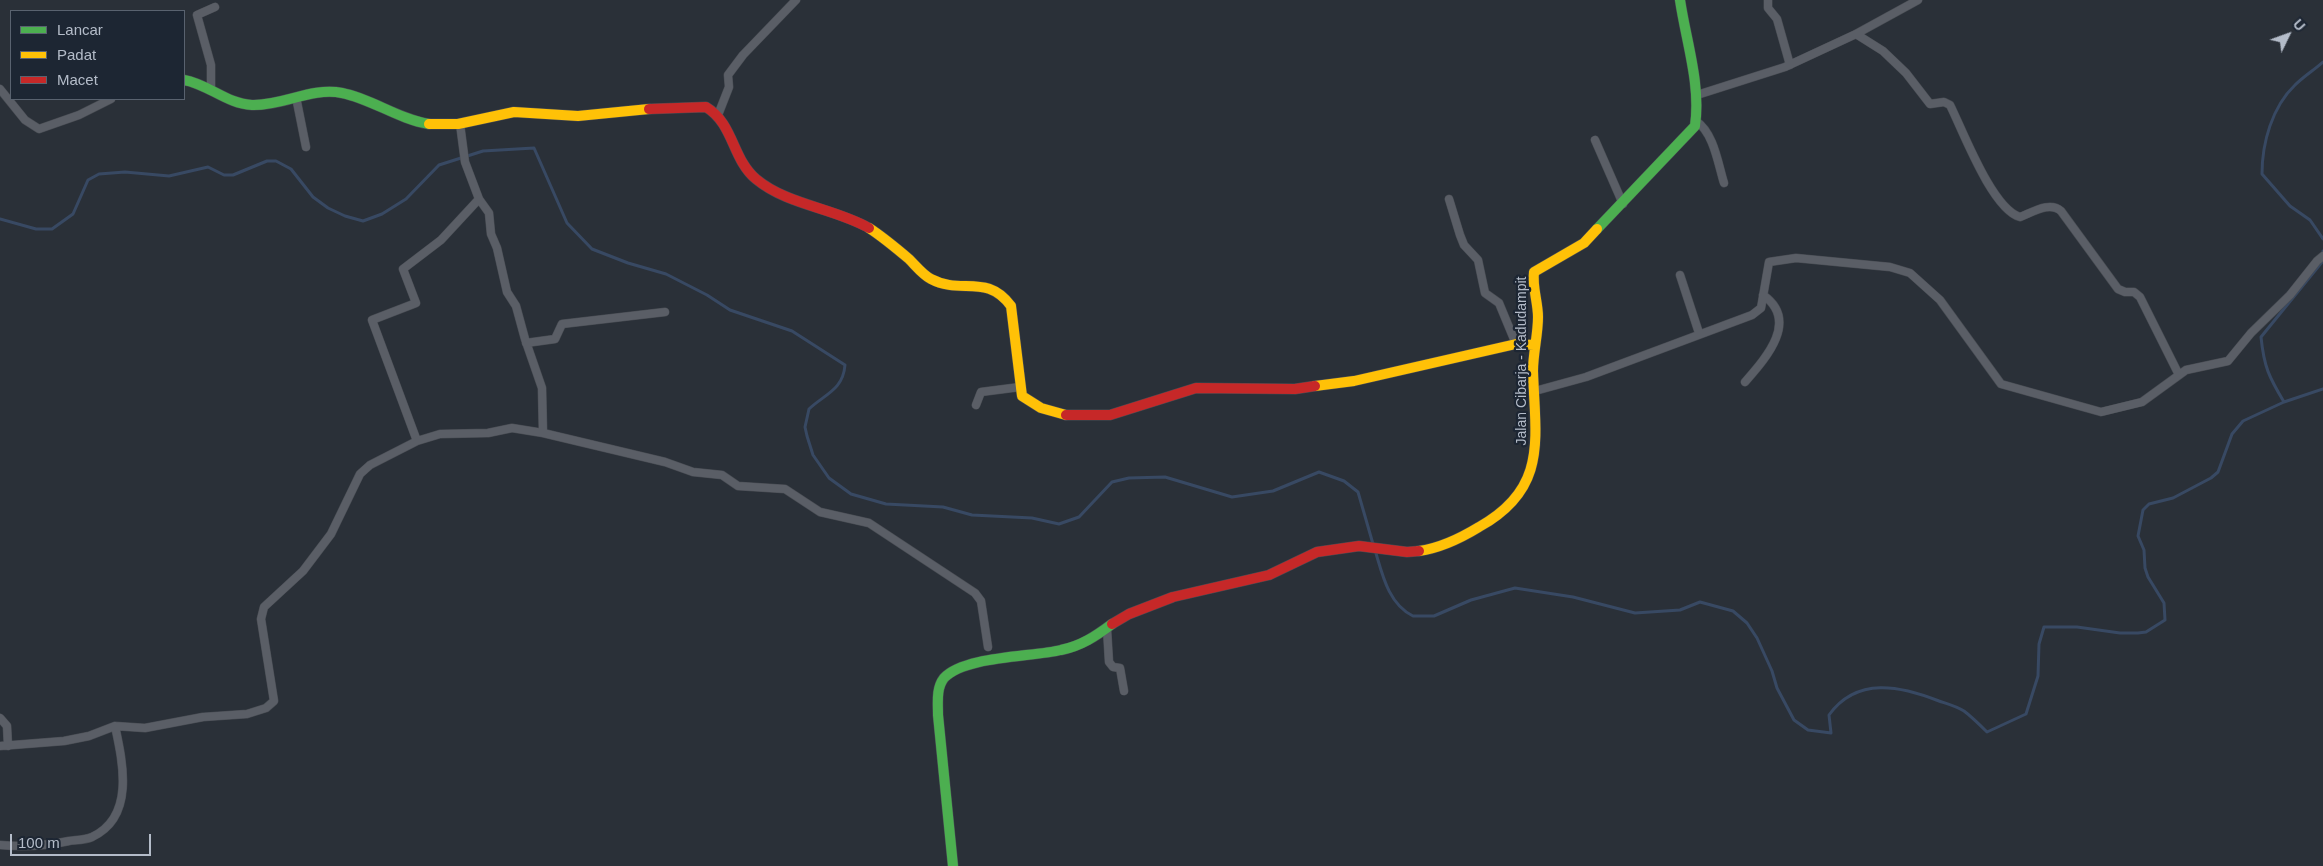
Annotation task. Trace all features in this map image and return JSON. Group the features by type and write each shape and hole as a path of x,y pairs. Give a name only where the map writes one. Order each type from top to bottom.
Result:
{"street":[{"path":"718,115 729,87 728,75 743,54 796,0"},
{"path":"1680,0 1697,95 1696,122 1706,131 1724,183"},
{"path":"1768,0 1768,8 1777,20 1790,65"},
{"path":"1697,95 1790,65 1856,34 1918,0"},
{"path":"211,89 211,65 197,15 215,7"},
{"path":"1856,34 1883,51 1906,73 1930,104 1944,102 1950,105 1976,162 1989,185 2010,211 2020,217 2050,206 2056,207 2061,211 2118,289 2125,292 2134,292 2140,297 2179,375"},
{"path":"185,80 197,81 233,101 249,105 271,104 330,91 352,95 418,122 440,125 460,124 513,112 574,116 680,107 706,107 718,115 748,172 757,179 774,189 840,213 864,225 894,246 934,281 986,286 1006,296 1011,306 1020,387 1026,400 1040,408 1078,417 1110,415 1196,388 1295,390 1354,381 1516,344 1534,345"},
{"path":"0,89 25,120 39,130 79,115 109,100"},
{"path":"296,97 306,147"},
{"name":"Jalan Cibarja - Kadudampit","path":"953,866 938,715 938,692 941,681 961,667 978,662 1018,658 1079,645 1107,629 1127,614 1170,598 1270,575 1313,553 1345,546 1365,546 1395,551 1423,551 1481,526 1508,508 1517,499 1532,470 1535,458 1534,345 1538,318 1532,279 1534,272 1548,262 1584,243 1688,134 1696,122"},
{"path":"460,124 465,162 479,199 489,213 490,234 497,248 507,292 516,306 526,343 542,388 543,433"},
{"path":"1595,140 1623,204"},
{"path":"417,441 372,320 416,303 403,269 441,240 479,199"},
{"path":"1449,199 1462,240 1478,260 1485,293 1499,303 1516,344"},
{"path":"1535,391 1586,377 1699,333 1752,315 1761,308 1769,262 1796,258 1890,268 1914,276 1940,300 2001,384 2061,402 2106,412 2142,402 2179,375 2191,369 2228,361 2251,333 2290,295 2323,256"},
{"path":"1680,275 1699,333"},
{"path":"1745,382 1771,351 1778,330 1777,311 1769,300 1762,295"},
{"path":"526,343 555,339 562,324 665,312"},
{"path":"976,405 981,392 1020,387"},
{"path":"0,718 7,726 4,746 64,741 89,736 115,726 145,728 203,717 247,714 272,704 273,696 261,619 264,607 303,571 331,534 360,474 370,465 417,441 440,434 488,433 512,428 543,433 665,462 693,472 722,475 738,486 785,489 820,512 869,524 974,593 981,600 988,647"},
{"path":"1107,629 1109,662 1112,667 1120,668 1124,691"},
{"path":"0,845 42,846 90,838 111,823 119,809 123,794 122,759 115,726"}],"waterway":[{"path":"2323,62 2295,85 2280,104 2266,138 2262,162 2262,174 2290,206 2310,220 2323,239"},
{"path":"0,219 36,229 52,229 73,214 88,180 99,174 125,172 169,176 208,167 224,175 233,175 267,161 276,161 291,169 313,197 328,208 345,216 363,221 382,214 406,199 439,165 483,151 534,148 567,223 592,249 628,263 666,274 707,295 730,310 792,331 845,365 844,373 837,386 809,409 805,427 813,455 829,478 851,494 886,504 943,507 972,515 1032,518 1059,524 1079,517 1112,482 1129,478 1165,477 1232,497 1273,491 1319,472 1344,481 1358,492 1373,544"},
{"path":"2284,402 2274,386 2268,371 2261,337 2322,262 2323,251"},
{"path":"1375,550 1387,587 1392,596 1404,611 1413,616 1434,616 1471,600 1515,588 1573,597 1635,613 1680,610 1700,602 1733,611 1747,623 1757,638 1772,671 1777,688 1794,720 1808,730 1831,733 1829,715 1840,703 1853,694 1866,689 1880,688 1910,691 1955,706 1967,713 1987,732 2026,714 2038,676 2039,644 2044,627 2077,627 2120,633 2138,633 2146,632 2165,620 2164,603 2148,577 2145,568 2144,550 2138,536 2143,510 2149,504 2173,498 2211,478 2218,472 2232,434 2243,421 2284,402 2323,389"}],"traffic: fast":[{"path":"1597,229 1695,126 1696,94 1680,0"},
{"path":"185,80 201,85 234,101 252,105 275,103 319,92 342,93 407,118 429,124"},
{"path":"953,866 938,715 941,682 954,671 967,665 1075,646 1100,633 1112,624"}],"traffic: slow":[{"path":"429,124 458,124 514,112 578,116 649,109"},
{"path":"869,228 931,279 953,285 983,287 993,290 1002,296 1011,306 1022,396 1041,408 1066,415"},
{"path":"1419,551 1435,548 1465,535 1502,512 1517,496 1527,478 1533,459 1535,440 1533,371 1538,317 1534,272 1584,243 1597,229"},
{"path":"1315,386 1354,381 1516,344 1534,345"}],"traffic: jam":[{"path":"649,109 706,107 715,114 728,132 748,171 768,188 796,201 855,221 869,228"},
{"path":"1066,415 1110,415 1196,388 1295,389 1315,386"},
{"path":"1112,624 1129,614 1173,597 1269,575 1317,552 1359,546 1407,552 1419,551"}]}
